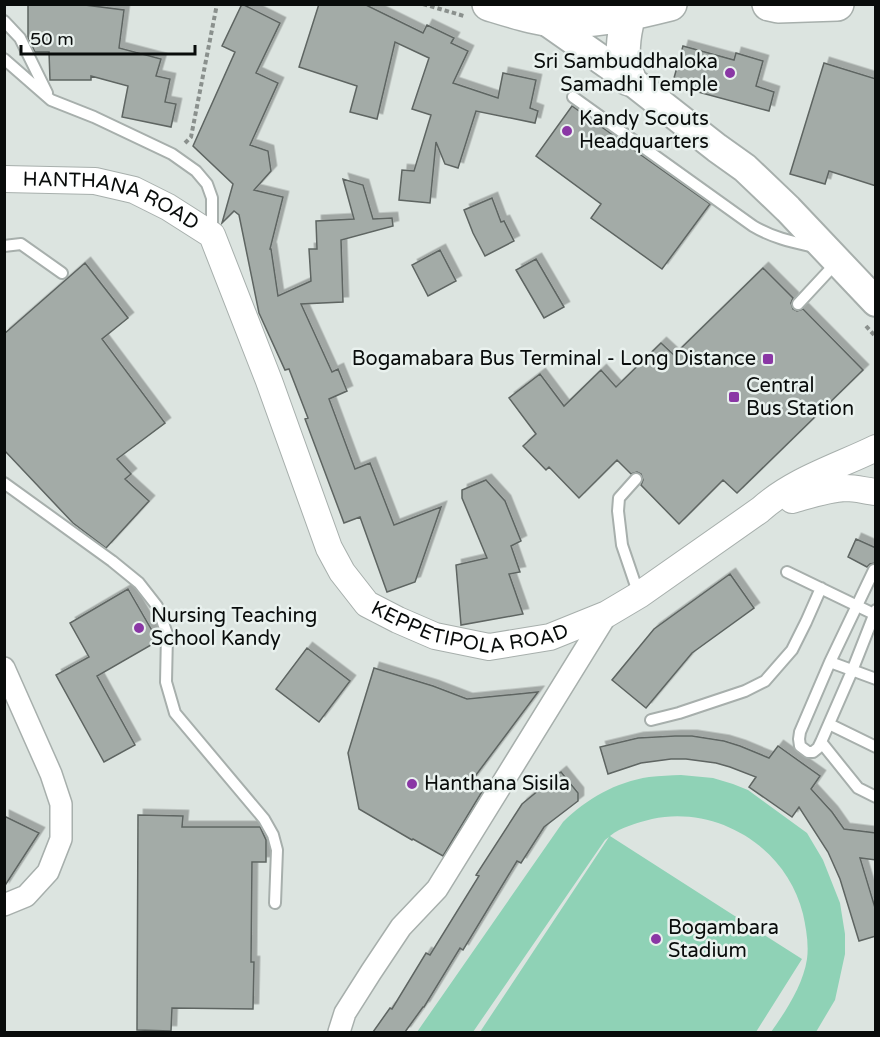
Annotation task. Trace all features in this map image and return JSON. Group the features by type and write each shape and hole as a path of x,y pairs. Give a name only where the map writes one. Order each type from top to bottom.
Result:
{"main road":[{"path":"489,4 542,18 569,21 629,15 670,4"},
{"path":"769,4 778,6 837,4"},
{"path":"629,15 624,36 623,57 629,79"},
{"path":"542,18 629,79 745,168 788,209 876,302"}],"street":[{"name":"HANTHANA ROAD","path":"4,180 95,181 134,190 168,207 212,235"},
{"name":"KEPPETIPOLA ROAD","path":"212,235 269,381 329,548 342,572 367,604 435,636 489,647 550,637 607,614 639,595 771,500 791,488 876,448"},
{"name":"KEPPETIPOLA ROAD","path":"760,510 833,490 848,488 876,492"},
{"path":"339,1032 345,1013 371,972 401,927 437,889 607,614"},
{"path":"4,668 62,804 61,839 48,872 26,896 4,905"}],"lane":[{"path":"4,21 20,38 51,100"},
{"path":"4,59 51,100 94,117 172,154 196,171 207,183 212,198 212,235"},
{"path":"573,97 760,230 783,240 832,255 798,304"},
{"path":"4,246 21,244 62,273"},
{"path":"636,479 619,498 618,511 621,545 639,595"},
{"path":"4,483 112,561 139,583 158,606 167,634 166,682 175,712 264,819 273,835 277,850 275,903"},
{"path":"787,572 857,606 875,613 821,742 813,752 808,752 800,746 800,732 830,662 857,606 874,570"},
{"path":"651,720 745,691 765,681 792,650 821,588"},
{"path":"830,662 876,679"},
{"path":"829,724 876,747"},
{"path":"821,742 858,788 876,797"}],"path":[{"path":"172,154 191,137 217,4"}],"green space":[{"path":"681,775 713,778 748,790 807,833 823,860 840,903 845,934 845,954 835,1000 816,1032 771,1032 798,988 808,953 803,914 795,890 782,869 766,851 725,826 701,819 677,816 641,822 610,836 802,959 756,1032 480,1032 609,837 473,1032 417,1032 563,822 592,799 613,787 637,779"}],"building":[{"path":"28,4 77,4 124,10 119,48 161,59 156,76 170,79 165,102 176,104 171,127 122,117 128,86 91,76 91,80 50,80 49,52 35,52 28,38"},
{"path":"242,4 280,23 256,73 278,83 250,145 268,151 271,171 254,190 283,197 270,249 278,296 311,281 309,249 317,249 316,221 354,219 343,179 363,185 373,219 392,218 393,226 341,240 343,302 301,304 332,372 338,369 347,391 329,399 355,469 370,463 394,525 441,507 415,582 387,592 360,517 344,523 289,369 285,370 259,313 239,215 234,211 222,223 233,184 193,146 235,52 222,46"},
{"path":"319,4 364,4 423,33 427,25 454,38 451,43 468,51 453,83 498,98 503,73 536,80 530,108 538,111 535,123 476,111 458,168 445,164 436,142 430,203 399,200 402,170 414,171 431,115 412,109 429,58 395,42 377,119 350,112 357,86 299,67"},
{"path":"683,46 734,60 736,53 763,61 756,86 774,92 769,111 672,85"},
{"path":"824,63 876,79 876,186 829,171 825,184 790,174"},
{"path":"572,106 710,204 662,269 591,218 601,204 536,156"},
{"path":"492,198 501,222 504,221 514,241 485,256 464,210"},
{"path":"440,250 456,281 428,296 412,265"},
{"path":"536,259 564,307 544,318 516,270"},
{"path":"85,263 128,318 102,339 165,423 117,459 131,474 125,479 149,501 106,548 73,523 4,450 4,334"},
{"name":"Central Bus Station","path":"763,268 793,298 791,303 793,309 797,311 803,309 863,370 737,493 723,480 679,524 641,485 643,480 641,474 637,472 631,474 617,460 579,498 549,467 546,470 523,446 536,434 509,398 540,374 564,406 601,370 616,387 661,343 674,355"},
{"path":"486,480 505,501 521,541 511,546 520,572 509,574 523,614 461,625 456,565 487,558 462,498 462,490"},
{"path":"856,539 876,548 876,563 867,567 848,557"},
{"path":"730,574 754,608 692,653 646,708 612,680 654,629"},
{"path":"128,589 158,641 97,676 135,745 104,762 56,675 89,657 70,623"},
{"path":"307,648 350,681 319,722 276,689"},
{"path":"374,668 467,699 538,692 470,783 483,790 443,856 359,809 348,753"},
{"path":"675,736 724,741 769,758 778,746 820,776 811,789 844,829 876,833 876,860 860,858 876,911 876,936 859,941 840,879 828,852 799,807 792,817 749,787 756,777 716,763 686,759 641,763 608,774 600,747 638,738"},
{"path":"561,772 578,793 578,801 544,827 521,863 517,861 463,950 460,948 424,1007 405,1032 373,1032 390,1008 392,1009 426,953 430,955 479,876 476,875 522,804"},
{"path":"138,815 183,816 182,827 260,827 266,840 266,862 252,862 253,1009 172,1008 171,1031 137,1030"},
{"path":"4,816 39,833 4,887"}],"place":[{"name":"Sri Sambuddhaloka Samadhi Temple","path":"730,73"},
{"name":"Kandy Scouts Headquarters","path":"567,131"},
{"name":"Bogamabara Bus Terminal - Long Distance","path":"768,359"},
{"name":"Central Bus Station","path":"734,397"},
{"name":"Nursing Teaching School Kandy","path":"139,628"},
{"name":"Hanthana Sisila","path":"412,784"},
{"name":"Bogambara Stadium","path":"656,939"}]}
